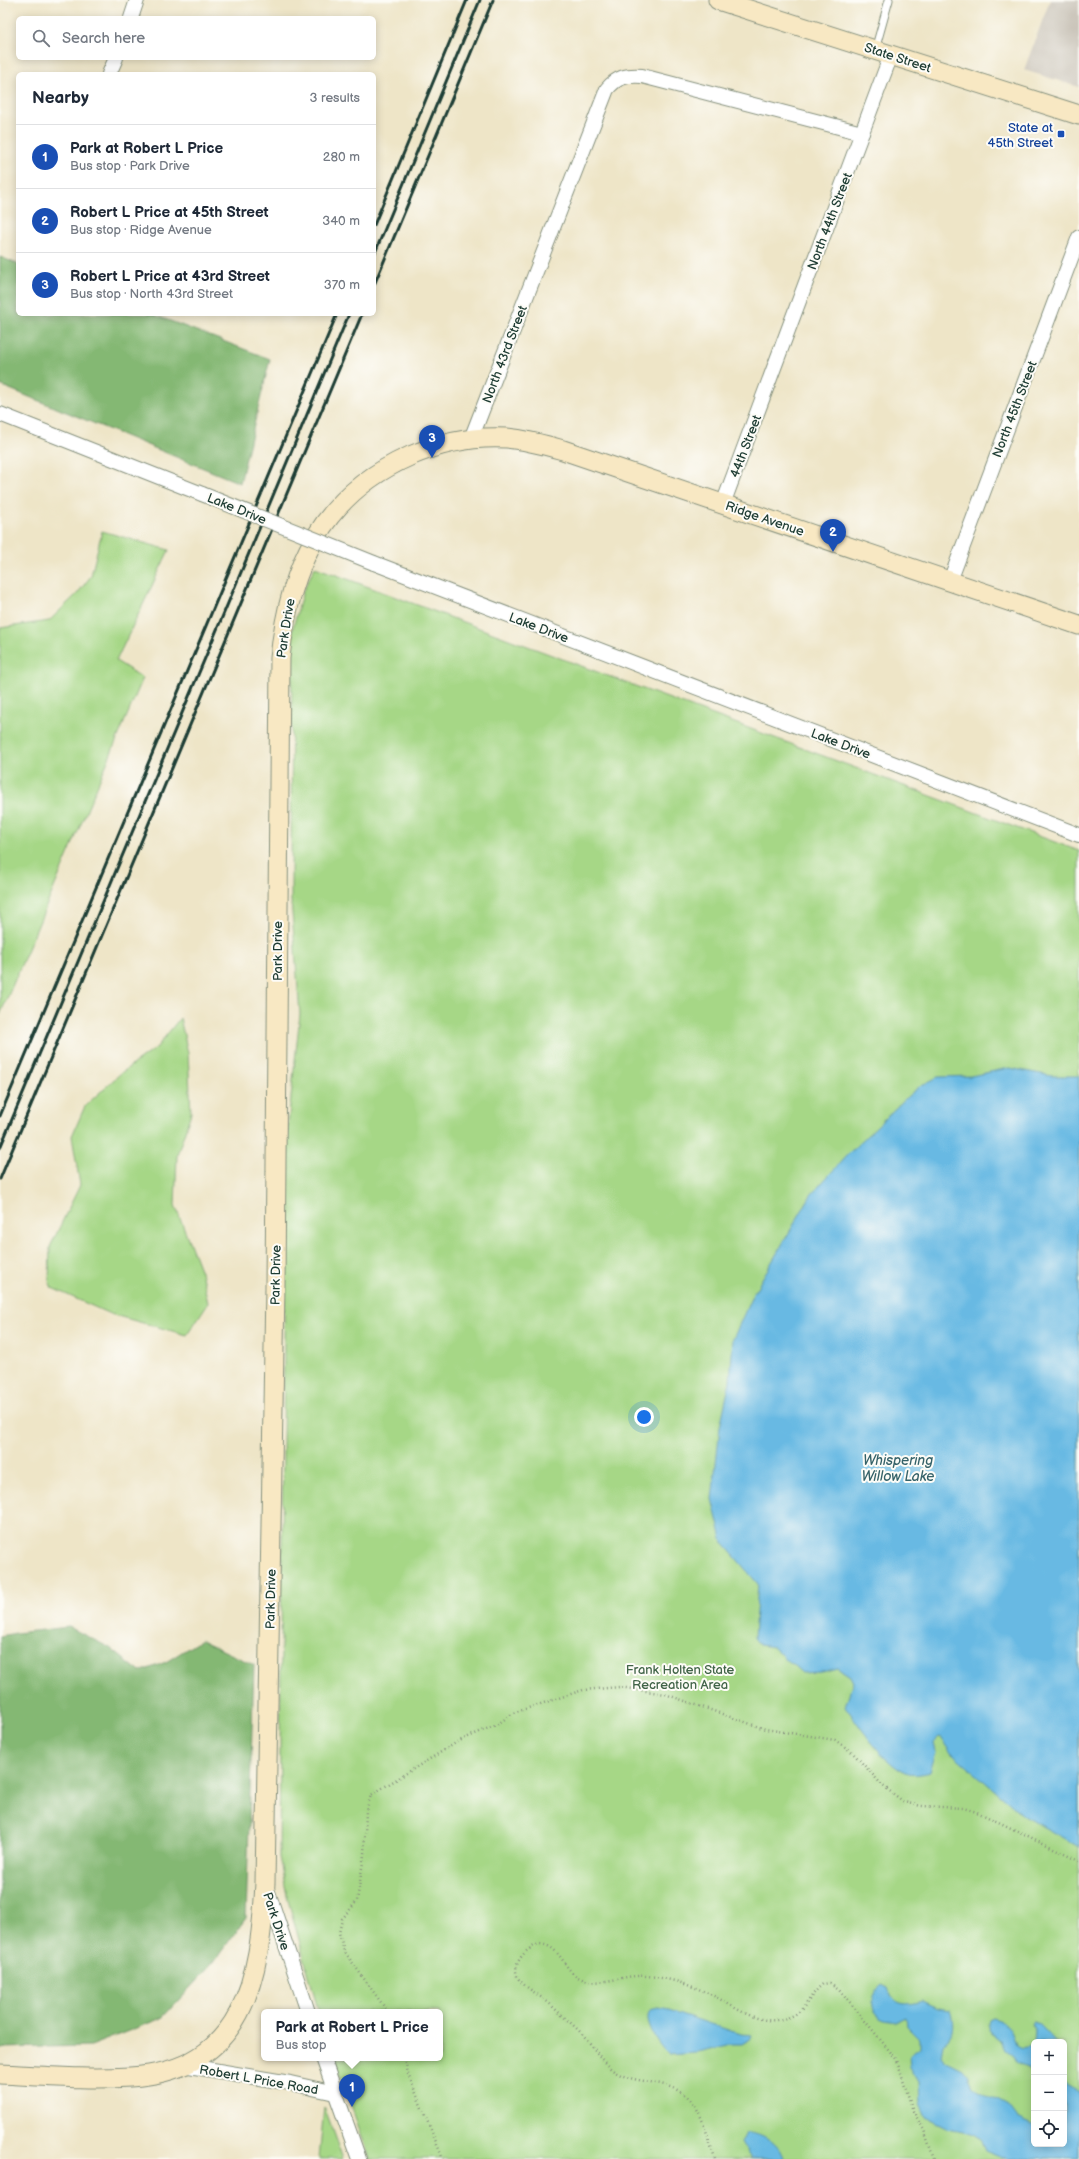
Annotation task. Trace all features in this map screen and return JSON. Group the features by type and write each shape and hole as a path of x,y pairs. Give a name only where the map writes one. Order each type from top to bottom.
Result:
{"street":[{"path":"132,16 137,0"},
{"name":"State Street","path":"718,0 1079,115"},
{"name":"North 44th Street","path":"766,388 862,133 883,52"},
{"path":"111,72 115,60"},
{"name":"North 43rd Street","path":"471,439 607,89 614,80 627,75 642,76 862,133"},
{"name":"North 45th Street","path":"950,581 1079,237"},
{"name":"44th Street","path":"723,504 766,388"},
{"name":"Lake Drive","path":"0,414 374,563 1079,834"},
{"name":"Ridge Avenue","path":"471,439 508,438 563,450 1079,625"},
{"name":"Park Drive","path":"307,2009 265,1883 275,1279 278,692 280,658 286,610 298,572 315,538 345,498 380,471 424,450 445,443 471,439"},
{"name":"Robert L Price Road","path":"0,2074 100,2078 132,2077 161,2072 183,2065 206,2053 221,2040 235,2020 251,1987 263,1929 265,1883"},
{"path":"324,2061 359,2159"},
{"name":"Robert L Price Road","path":"183,2065 290,2083 335,2093"}],"lane":[{"path":"883,52 889,0"}],"path":[{"path":"386,2009 344,1951 339,1933 342,1919 356,1901 364,1856 366,1811 372,1795 441,1752 498,1724 513,1713 592,1688 620,1687 652,1691 765,1728 835,1740 852,1752 892,1794 904,1802 921,1806 963,1808 977,1812 1079,1860"},
{"path":"715,2159 700,2116 689,2098 680,2090 667,2085 638,2080 612,2069 584,2036 542,1997 519,1980 516,1972 517,1964 527,1951 539,1944 552,1947 575,1975 590,1981 606,1981 642,1975 676,1982 702,1990 755,2017 765,2020 790,2017 804,2008 823,1984 833,1984 843,1994 896,2060 913,2111 924,2130 934,2159"},
{"path":"406,2061 408,2074 443,2159"}],"shaded area":[{"path":"1050,0 1079,0 1079,87 1024,70"}],"green space":[{"path":"0,257 16,263 16,316 157,316 270,359 240,483 0,385"},
{"path":"102,531 169,550 116,661 143,678 0,1015 0,628 49,621 77,594 91,576"},
{"name":"Frank Holten State Recreation Area","path":"315,567 1079,851 1079,2159 370,2159 335,2061 443,2061 443,2009 318,2009 288,1900 279,1857 286,1144 300,1014 291,900 292,631 303,591"},
{"path":"180,1018 188,1053 191,1113 177,1155 175,1205 201,1272 208,1303 187,1335 110,1314 52,1288 49,1281 50,1247 80,1185 72,1136 85,1106 121,1073 157,1047"},
{"path":"69,1627 110,1648 140,1672 166,1662 201,1640 254,1665 246,1918 213,1963 162,2018 90,2046 0,2048 0,1636"},
{"path":"324,2107 343,2159 319,2159"}],"water":[{"name":"Whispering Willow Lake","path":"1009,1068 1052,1076 1079,1076 1079,1847 1024,1816 952,1753 942,1739 939,1738 934,1743 936,1752 930,1772 911,1774 897,1768 872,1743 845,1706 853,1682 850,1676 838,1668 822,1672 802,1673 773,1647 760,1645 754,1638 758,1584 723,1543 712,1499 720,1427 730,1381 733,1339 752,1296 811,1195 847,1155 920,1086 938,1077 971,1076"},
{"path":"882,1985 888,1988 893,1998 901,2003 910,2004 922,2001 937,2008 951,2010 954,2024 953,2029 950,2037 943,2043 941,2056 945,2061 963,2070 972,2086 1008,2106 1017,2118 1031,2125 1031,2147 1067,2147 1067,2084 1079,2091 1079,2159 1007,2159 985,2150 981,2141 975,2136 963,2131 946,2128 926,2118 920,2103 919,2082 910,2067 909,2055 919,2048 919,2038 907,2026 906,2017 896,2022 888,2021 878,2016 873,2008 873,2003 875,1993"},
{"path":"658,2008 669,2010 740,2034 752,2035 750,2040 742,2045 728,2045 696,2052 668,2054 656,2040 648,2021 650,2010"},
{"path":"992,2018 998,2019 1006,2024 1016,2045 1021,2049 1031,2047 1031,2074 1029,2070 1016,2062 1013,2056 1004,2049 1000,2040 989,2031 987,2025 988,2020"},
{"path":"1033,2022 1039,2024 1053,2039 1034,2039 1035,2031 1031,2024"},
{"path":"746,2132 752,2132 769,2140 778,2148 783,2159 751,2159 741,2142"}],"railway":[{"path":"376,220 467,0"},
{"path":"376,250 480,0"},
{"path":"376,280 493,0"},
{"path":"0,1116 336,316"},
{"path":"0,1148 348,316"},
{"path":"0,1179 361,316"}],"place":[{"name":"State at 45th Street","path":"1061,134"},
{"name":"Robert L Price at 43rd Street","path":"432,458"},
{"name":"Robert L Price at 45th Street","path":"833,552"},
{"name":"Park at Robert L Price","path":"352,2107"}]}
